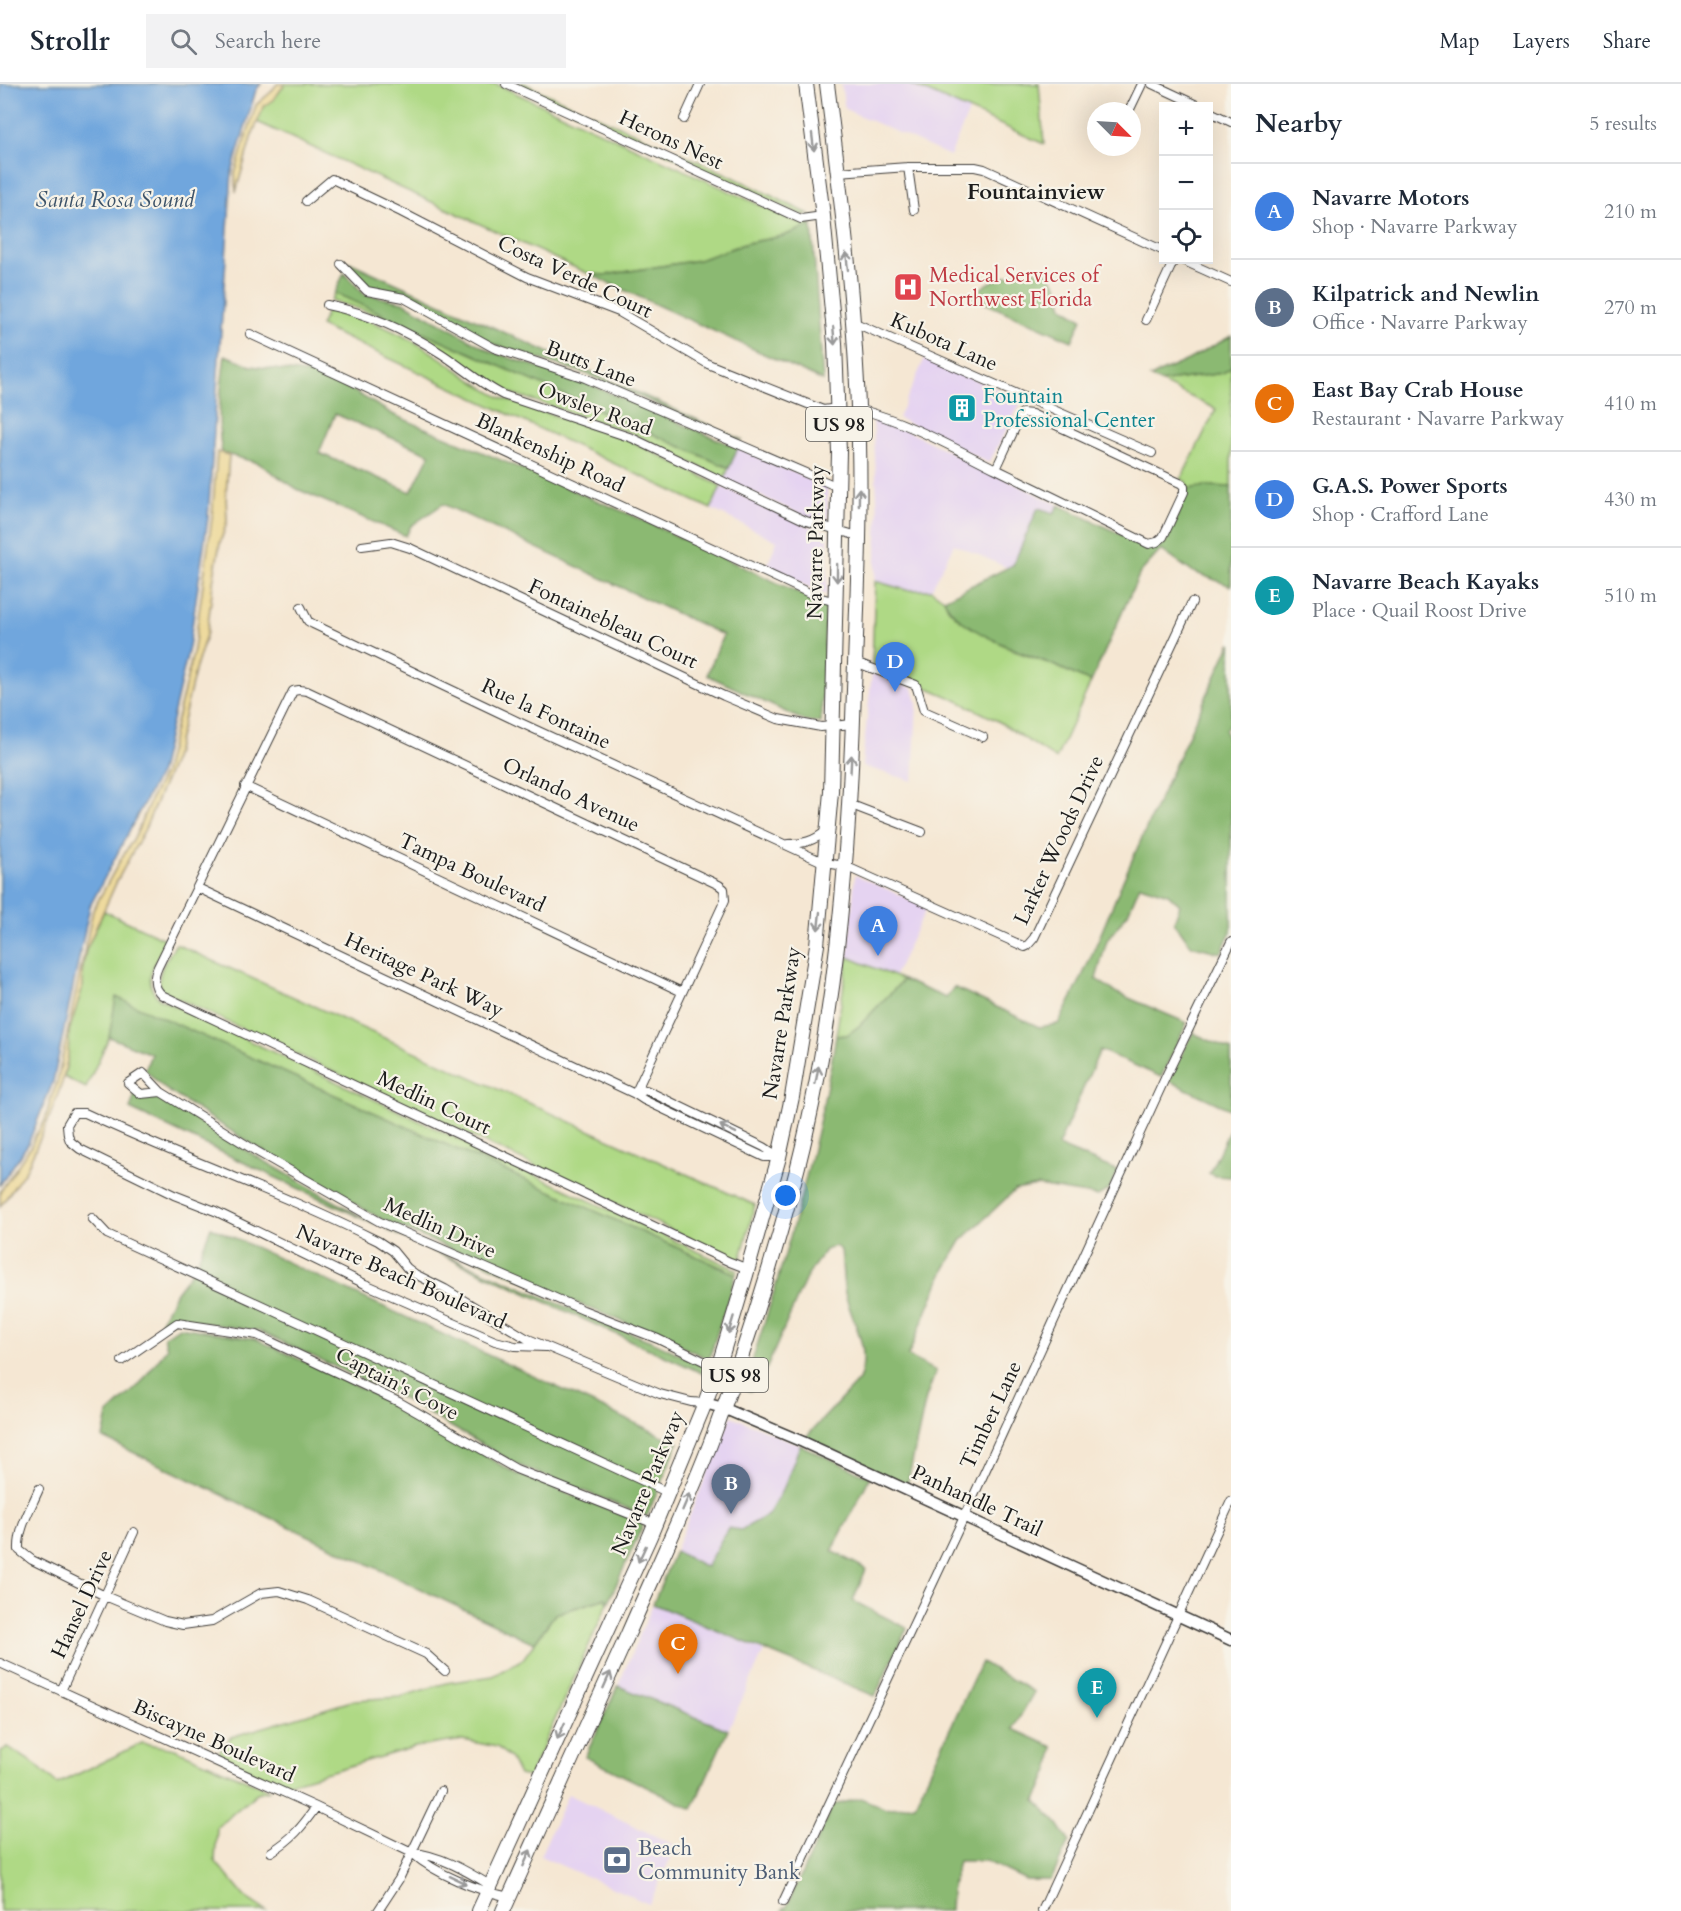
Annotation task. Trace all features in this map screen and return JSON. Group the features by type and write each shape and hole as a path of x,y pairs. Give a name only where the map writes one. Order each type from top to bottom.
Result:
{"highway":[{"name":"Navarre Parkway","path":"479,1911 669,1493 705,1403 748,1269 779,1157 792,1097 817,945 828,830 838,531 838,408 835,343 823,216 806,84"},
{"name":"Navarre Parkway","path":"503,1911 669,1543 709,1447 746,1340 791,1192 812,1102 829,1006 845,866 853,724 860,448 853,322 827,84"},
{"path":"746,1340 752,1305 787,1178 787,1172 779,1157 787,1151 801,1131 812,1102"}],"street":[{"name":"Herons Nest","path":"506,84 801,219 823,216"},
{"path":"684,119 700,84"},
{"path":"1133,102 1142,84"},
{"path":"1152,84 1190,102"},
{"path":"1213,113 1231,122"},
{"path":"838,172 909,167 984,169 1159,249"},
{"path":"909,167 914,210"},
{"name":"Costa Verde Court","path":"306,201 332,179 527,277 619,312 708,364 823,410 838,408"},
{"name":"Butts Lane","path":"341,264 367,291 404,298 494,348 585,378 838,487"},
{"path":"1146,320 1172,264"},
{"path":"1191,264 1231,282"},
{"name":"Owsley Road","path":"327,305 351,310 413,337 503,395 632,438 806,521 858,536"},
{"name":"Kubota Lane","path":"853,322 1152,453"},
{"name":"Blankenship Road","path":"250,334 818,597 836,602"},
{"path":"858,410 879,414 904,425 1149,544 1163,537 1184,487 1177,481 1032,414 1022,413 996,469"},
{"name":"Fontainebleau Court","path":"362,546 382,542 400,544 767,714 796,723 821,727 853,724"},
{"name":"Larker Woods Drive","path":"845,866 1027,946 1034,938 1192,602"},
{"name":"Rue la Fontaine","path":"301,607 313,624 783,844 825,863 845,866"},
{"path":"855,662 916,685 924,711 983,737"},
{"name":"Orlando Avenue","path":"245,786 290,696 299,690 317,696 719,885 724,889 725,900 635,1094"},
{"path":"198,888 245,786"},
{"name":"Tampa Boulevard","path":"245,786 682,992"},
{"path":"849,804 922,832"},
{"path":"783,844 799,844 814,840 828,830"},
{"name":"Medlin Court","path":"198,888 155,974 155,986 162,995 748,1269"},
{"name":"Heritage Park Way","path":"198,888 764,1157 779,1157"},
{"name":"Timber Lane","path":"783,1902 964,1517 1167,1074 1231,942"},
{"name":"Medlin Drive","path":"161,1092 256,1151 380,1222 583,1310 658,1339 718,1368"},
{"name":"Navarre Beach Boulevard","path":"74,1113 85,1113 145,1141 264,1188 364,1234 387,1247 415,1274 445,1288 507,1327 546,1347 515,1346 495,1341 364,1284 215,1211 174,1196 80,1149 70,1141 67,1125 69,1120 74,1113"},
{"path":"92,1218 107,1234 669,1493"},
{"name":"Captain's Cove","path":"122,1361 177,1323 257,1335 399,1402 516,1469 655,1524"},
{"path":"546,1347 660,1394 705,1403"},
{"name":"Panhandle Trail","path":"705,1403 723,1408 803,1442 1231,1640"},
{"path":"39,1489 18,1540 19,1550 32,1560 105,1596 165,1621 183,1625 212,1621 261,1593 279,1591 308,1600 426,1654 445,1671"},
{"path":"1042,1911 1231,1502"},
{"name":"Hansel Drive","path":"62,1691 135,1532"},
{"name":"Biscayne Boulevard","path":"0,1663 412,1853 425,1854 474,1875 489,1889 509,1897"},
{"path":"378,1911 391,1894 441,1791"},
{"path":"271,1852 289,1841 316,1807"}],"shaded area":[{"path":"841,84 910,84 969,111 950,156 845,109"},
{"path":"925,358 1022,400 989,463 898,418"},
{"path":"873,417 893,424 1059,505 1054,514 1038,508 1013,565 1008,568 954,544 931,590 906,590 875,581 878,515"},
{"path":"738,448 827,487 828,524 808,518 724,479"},
{"path":"721,486 805,525 828,532 827,595 766,568 777,541 711,509"},
{"path":"872,673 913,688 917,703 913,781 862,766"},
{"path":"855,875 927,907 894,976 848,957"},
{"path":"731,1416 800,1445 785,1485 768,1515 741,1530 728,1528 706,1567 675,1551"},
{"path":"653,1604 764,1651 728,1730 618,1686"},
{"path":"568,1794 676,1846 649,1904 540,1856"}],"green space":[{"path":"285,84 496,84 799,223 811,222 812,225 783,236 747,243 699,260 605,275 589,274 257,122 264,106 274,99"},
{"path":"515,84 525,84 731,176 809,214 801,215"},
{"path":"910,84 1039,84 1044,144"},
{"path":"812,225 823,381 589,274 605,275 699,260 747,243 783,236"},
{"path":"349,262 742,440 587,374 495,345 406,294 369,287 347,265"},
{"path":"1029,270 1047,271 1057,285 1063,307 1082,319 1072,341 973,298 991,282"},
{"path":"344,273 364,294 403,302 492,352 584,382 738,448 729,468 335,293"},
{"path":"335,293 729,468 724,479 634,434 505,391 417,334 389,320 331,301"},
{"path":"328,309 357,317 399,334 502,398 631,441 721,486 711,509 320,326"},
{"path":"1231,336 1231,367 1223,373 1160,382 1150,377 1188,360"},
{"path":"225,355 251,366 328,376 394,415 636,517 826,604 821,723 805,721 707,675 723,635 443,504 411,526 406,536 297,489 258,463 222,453 219,416","holes":["335,414 430,454 411,492 319,453"]},
{"path":"1231,367 1231,487 1206,486 1188,489 1186,482 1181,479 1216,409 1160,382 1223,373"},
{"path":"1206,486 1231,487 1231,586 1191,571 1161,550 1140,573 1091,682 976,631 951,610 944,599 1013,565 1038,508 1054,513 1059,505 1150,548 1160,546 1168,539 1188,489"},
{"path":"875,581 906,590 931,590 944,599 948,608 960,620 1012,650 1091,682 1056,759 998,721 921,685 918,681 872,664"},
{"path":"1231,642 1231,722 1225,730 1230,750 1231,772 1231,931 1221,953 1191,945 1174,922 1180,905 1168,894 1140,885 1128,913 1107,940 1096,979 1117,993 1187,1023 1161,1077 1100,1050 1058,1146 1118,1171 1109,1189 1098,1196 1037,1186 1015,1190 961,1241 944,1270 908,1356 936,1371 926,1398 907,1486 805,1438 859,1380 862,1368 862,1347 845,1292 841,1250 835,1246 825,1250 807,1276 761,1381 750,1391 743,1388 797,1214 819,1125 836,1036 847,1035 859,1026 903,980 946,998 954,987 1039,1027 1058,1024 1084,972 1135,853"},
{"path":"104,911 167,940 150,978 154,992 160,999 737,1270 736,1274 117,998 109,1037 86,1088 64,1077 68,1057 69,1031 83,986 82,972 86,950"},
{"path":"176,944 755,1205 740,1262 164,992 160,986 160,974"},
{"path":"848,957 903,980 859,1026 847,1035 836,1036"},
{"path":"116,997 736,1274 709,1359 381,1219 258,1148 165,1089 145,1070 151,1054 109,1037"},
{"path":"1195,1028 1193,1033 1231,1050 1231,1110 1169,1081"},
{"path":"135,1094 142,1098 162,1097 254,1155 374,1224 130,1109"},
{"path":"1231,1127 1231,1177 1216,1176 1209,1173"},
{"path":"211,1227 678,1443 647,1516 518,1465 401,1398 259,1331 177,1319 162,1327 161,1321 176,1292 195,1267"},
{"path":"387,1230 656,1343 707,1367 704,1374"},
{"path":"179,1327 256,1339 397,1405 515,1473 644,1523 608,1603 606,1598 555,1614 534,1643 103,1438 108,1414 139,1385 167,1348 164,1337"},
{"path":"800,1445 870,1477 832,1551 866,1569 853,1601 907,1628 875,1696 653,1604 675,1551 706,1567 728,1528 741,1530 768,1515 785,1485"},
{"path":"607,1598 608,1603 529,1777 519,1775 511,1759 497,1747 463,1740 415,1747 280,1786 215,1757 231,1737 355,1700 400,1697 446,1683 493,1676 523,1659 555,1614"},
{"path":"981,1662 1034,1692 1013,1729 1053,1747 1050,1768 1036,1801 1058,1824 1069,1841 1051,1880 1026,1880 986,1861 958,1861 951,1891 950,1911 782,1911 784,1907 786,1908 833,1805 861,1798 886,1809 915,1804"},
{"path":"618,1686 728,1730 692,1809 585,1757"},
{"path":"142,1743 175,1749 269,1790 257,1793 217,1827 215,1861 245,1897 266,1911 0,1911 0,1752 8,1747 35,1764 57,1784"}],"sand":[{"path":"277,84 285,84 274,99 264,106 251,138 236,192 235,173 256,105"},
{"path":"217,452 229,455 226,494 227,522 220,543 214,576 207,632 195,671 174,759 145,829 117,881 86,950 82,972 83,986 69,1031 68,1057 62,1083 50,1116 26,1170 0,1207 0,1192 45,1121 57,1083 93,910 136,835 164,773 194,649 212,518"}],"water":[{"name":"Santa Rosa Sound","path":"0,84 261,84 256,90 232,172 208,518 189,647 160,772 90,906 53,1082 28,1144 0,1185"}],"place":[{"name":"Medical Services of Northwest Florida","path":"908,287"},
{"name":"Fountain Professional Center","path":"962,408"},
{"name":"G.A.S. Power Sports","path":"895,692"},
{"name":"Navarre Motors","path":"878,956"},
{"name":"Kilpatrick and Newlin","path":"731,1514"},
{"name":"East Bay Crab House","path":"678,1674"},
{"name":"Navarre Beach Kayaks","path":"1097,1718"},
{"name":"Beach Community Bank","path":"617,1860"}],"district":[{"name":"Fountainview","path":"1036,192"}]}
